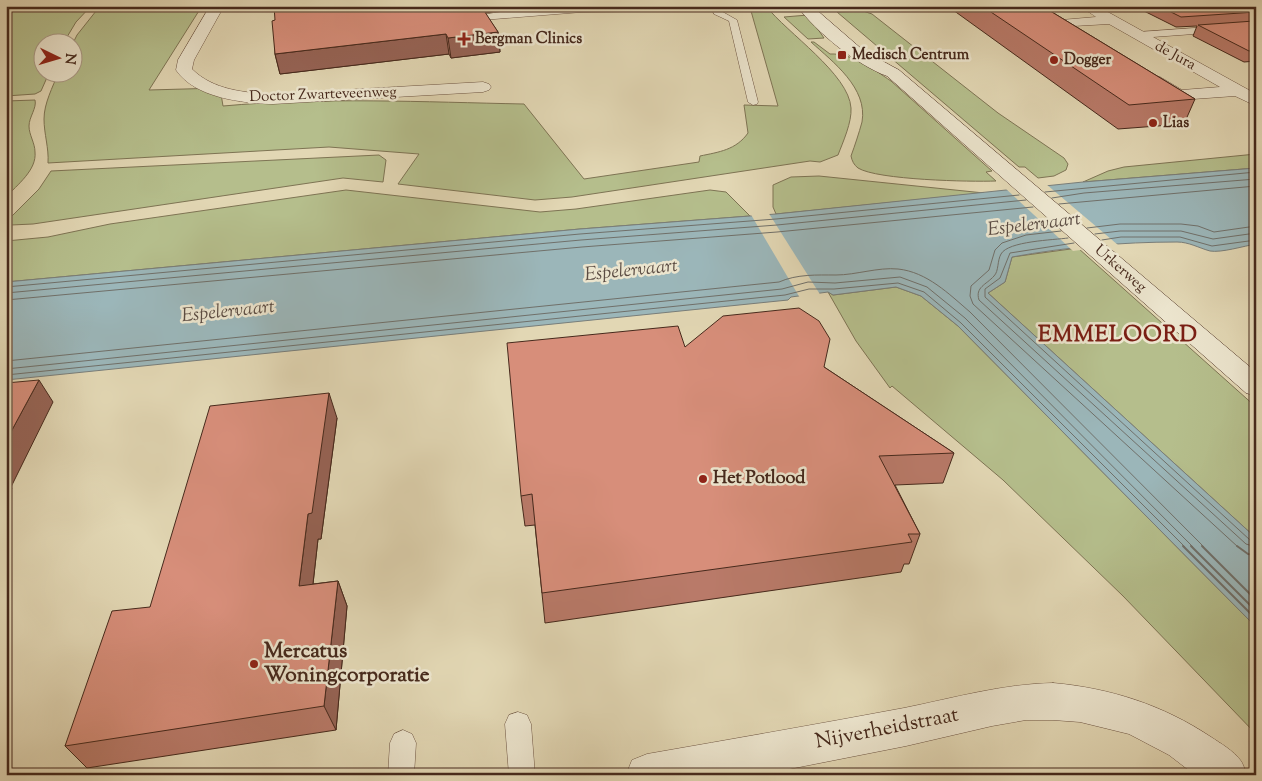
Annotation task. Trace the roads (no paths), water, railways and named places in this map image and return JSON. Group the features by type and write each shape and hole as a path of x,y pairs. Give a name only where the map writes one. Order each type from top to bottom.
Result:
{"street":[{"name":"Doctor Zwarteveenweg","path":"216,6 186,60 184,70 195,80 235,97 273,99 482,87"},
{"name":"Urkerweg","path":"804,6 853,48 883,70 894,73 1256,387"},
{"name":"Urkerweg","path":"823,6 896,69 894,73"},
{"name":"de Jura","path":"1087,6 1256,101"},
{"path":"1087,39 1061,24 1112,20"},
{"name":"de Jura","path":"1140,72 1179,95 1238,91"},
{"name":"Nijverheidstraat","path":"647,775 920,724 1026,702 1069,703 1128,715 1150,723 1174,735 1213,762 1226,775"}],"lane":[{"path":"482,16 539,9 677,6"},
{"path":"715,6 717,12 733,20 753,102"},
{"path":"1139,35 1251,28 1256,30"},
{"path":"518,724 522,775"},
{"path":"401,775 403,742"}],"water":[{"name":"Espelervaart","path":"1256,168 1256,244 1210,251 1181,242 1115,244 1053,250 1012,257 1005,282 988,293 1256,538 1256,627 958,326 921,296 896,287 833,295 828,292 791,297 788,300 6,380 6,282 580,229 776,214 1083,182"}],"place":[{"name":"Bergman Clinics","path":"464,39"},
{"name":"Medisch Centrum","path":"842,55"},
{"name":"Dogger","path":"1054,60"},
{"name":"Lias","path":"1153,123"},
{"name":"Het Potlood","path":"703,479"},
{"name":"Mercatus Woningcorporatie","path":"254,664"}],"district":[{"name":"EMMELOORD","path":"1118,336"}]}
